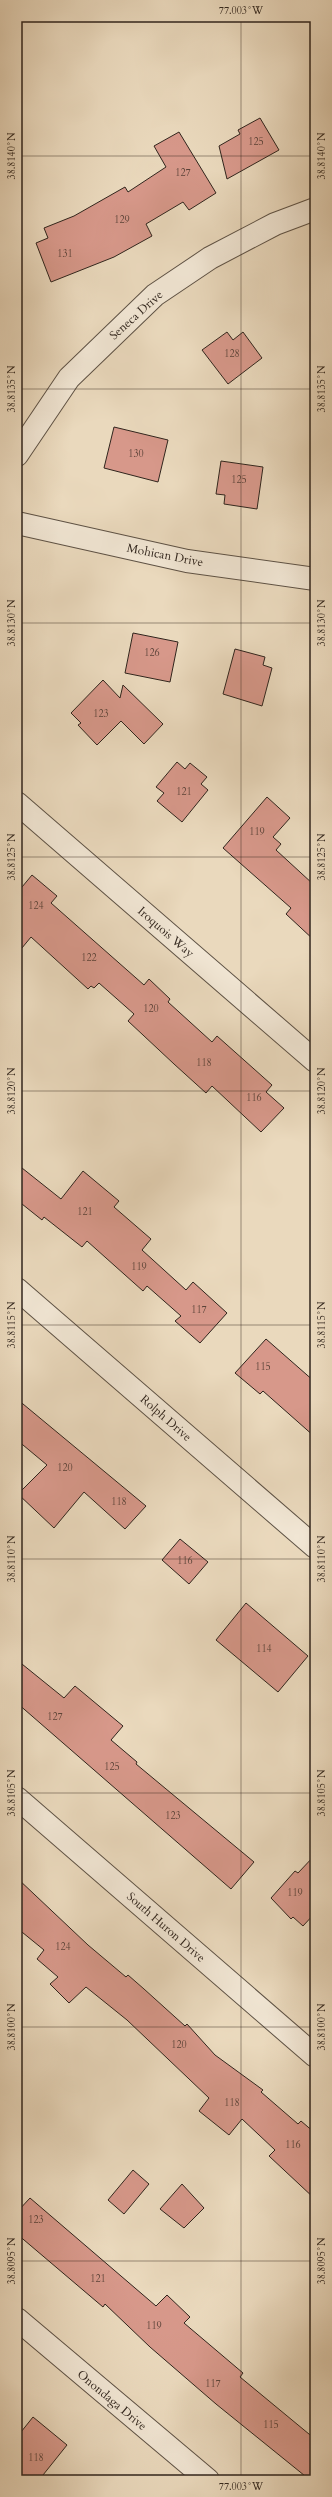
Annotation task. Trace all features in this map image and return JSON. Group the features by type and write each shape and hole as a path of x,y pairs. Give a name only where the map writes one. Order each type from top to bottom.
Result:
{"street":[{"name":"Seneca Drive","path":"17,455 69,378 155,295 210,258 275,224 315,209"},
{"name":"Mohican Drive","path":"17,522 187,561 315,579"},
{"name":"Iroquois Way","path":"17,803 315,1061"},
{"name":"Rolph Drive","path":"17,1289 315,1547"},
{"name":"South Huron Drive","path":"17,1798 315,2056"},
{"name":"Onondaga Drive","path":"17,2320 208,2480"}],"building":[{"path":"260,118 279,150 227,179 219,146 240,134 238,130"},
{"path":"179,132 216,193 189,210 183,202 146,224 152,236 114,257 51,282 36,243 48,238 44,228 74,216 125,187 128,192 166,167 154,146"},
{"path":"227,332 233,340 243,332 262,358 228,384 202,350"},
{"path":"114,427 168,440 158,482 104,468"},
{"path":"221,461 263,467 257,509 224,504 225,495 216,494"},
{"path":"133,633 178,642 170,682 125,673"},
{"path":"235,649 265,657 263,665 272,668 262,706 223,694"},
{"path":"103,680 120,698 123,685 163,724 144,744 121,721 97,745 78,725 81,723 71,713"},
{"path":"177,762 185,769 190,763 207,777 201,784 208,790 182,822 157,801 164,793 156,787"},
{"path":"267,797 290,818 273,837 281,844 276,850 313,884 315,882 315,941 286,914 291,908 223,848"},
{"path":"32,875 57,896 51,903 144,985 149,979 170,999 168,1002 212,1042 217,1036 272,1085 266,1092 284,1108 261,1132 212,1086 206,1093 174,1064 128,1021 134,1014 99,983 94,988 91,986 88,989 31,937 17,954 17,893"},
{"path":"17,1164 61,1199 83,1171 119,1201 114,1207 151,1239 142,1250 186,1290 193,1282 227,1313 200,1343 175,1321 181,1316 147,1286 143,1291 87,1241 82,1247 44,1217 42,1220 17,1200"},
{"path":"266,1339 315,1382 315,1437 263,1391 260,1394 235,1373"},
{"path":"17,1399 146,1506 125,1529 84,1492 54,1528 18,1494 47,1465 17,1440"},
{"path":"180,1539 208,1562 189,1584 162,1560"},
{"path":"246,1603 308,1656 278,1692 216,1640"},
{"path":"17,1660 64,1698 75,1686 123,1726 111,1740 137,1762 136,1764 254,1862 231,1889 17,1703"},
{"path":"315,1855 315,1913 303,1926 293,1917 291,1919 271,1898 295,1871 298,1873"},
{"path":"17,1878 88,1945 126,1977 128,1975 185,2026 187,2024 215,2055 263,2090 261,2092 298,2124 301,2121 315,2133 315,2199 269,2156 275,2150 242,2119 229,2135 199,2111 209,2098 127,2020 86,1987 69,2003 50,1984 58,1977 37,1959 44,1950 17,1928"},
{"path":"133,2170 149,2184 124,2214 108,2200"},
{"path":"182,2184 204,2208 184,2228 160,2209"},
{"path":"30,2198 156,2306 167,2295 190,2317 184,2323 243,2373 240,2377 315,2439 315,2480 310,2480 216,2404 150,2347 105,2304 103,2307 17,2234 17,2212"},
{"path":"33,2417 67,2445 39,2480 27,2480 17,2472 17,2437"}]}
